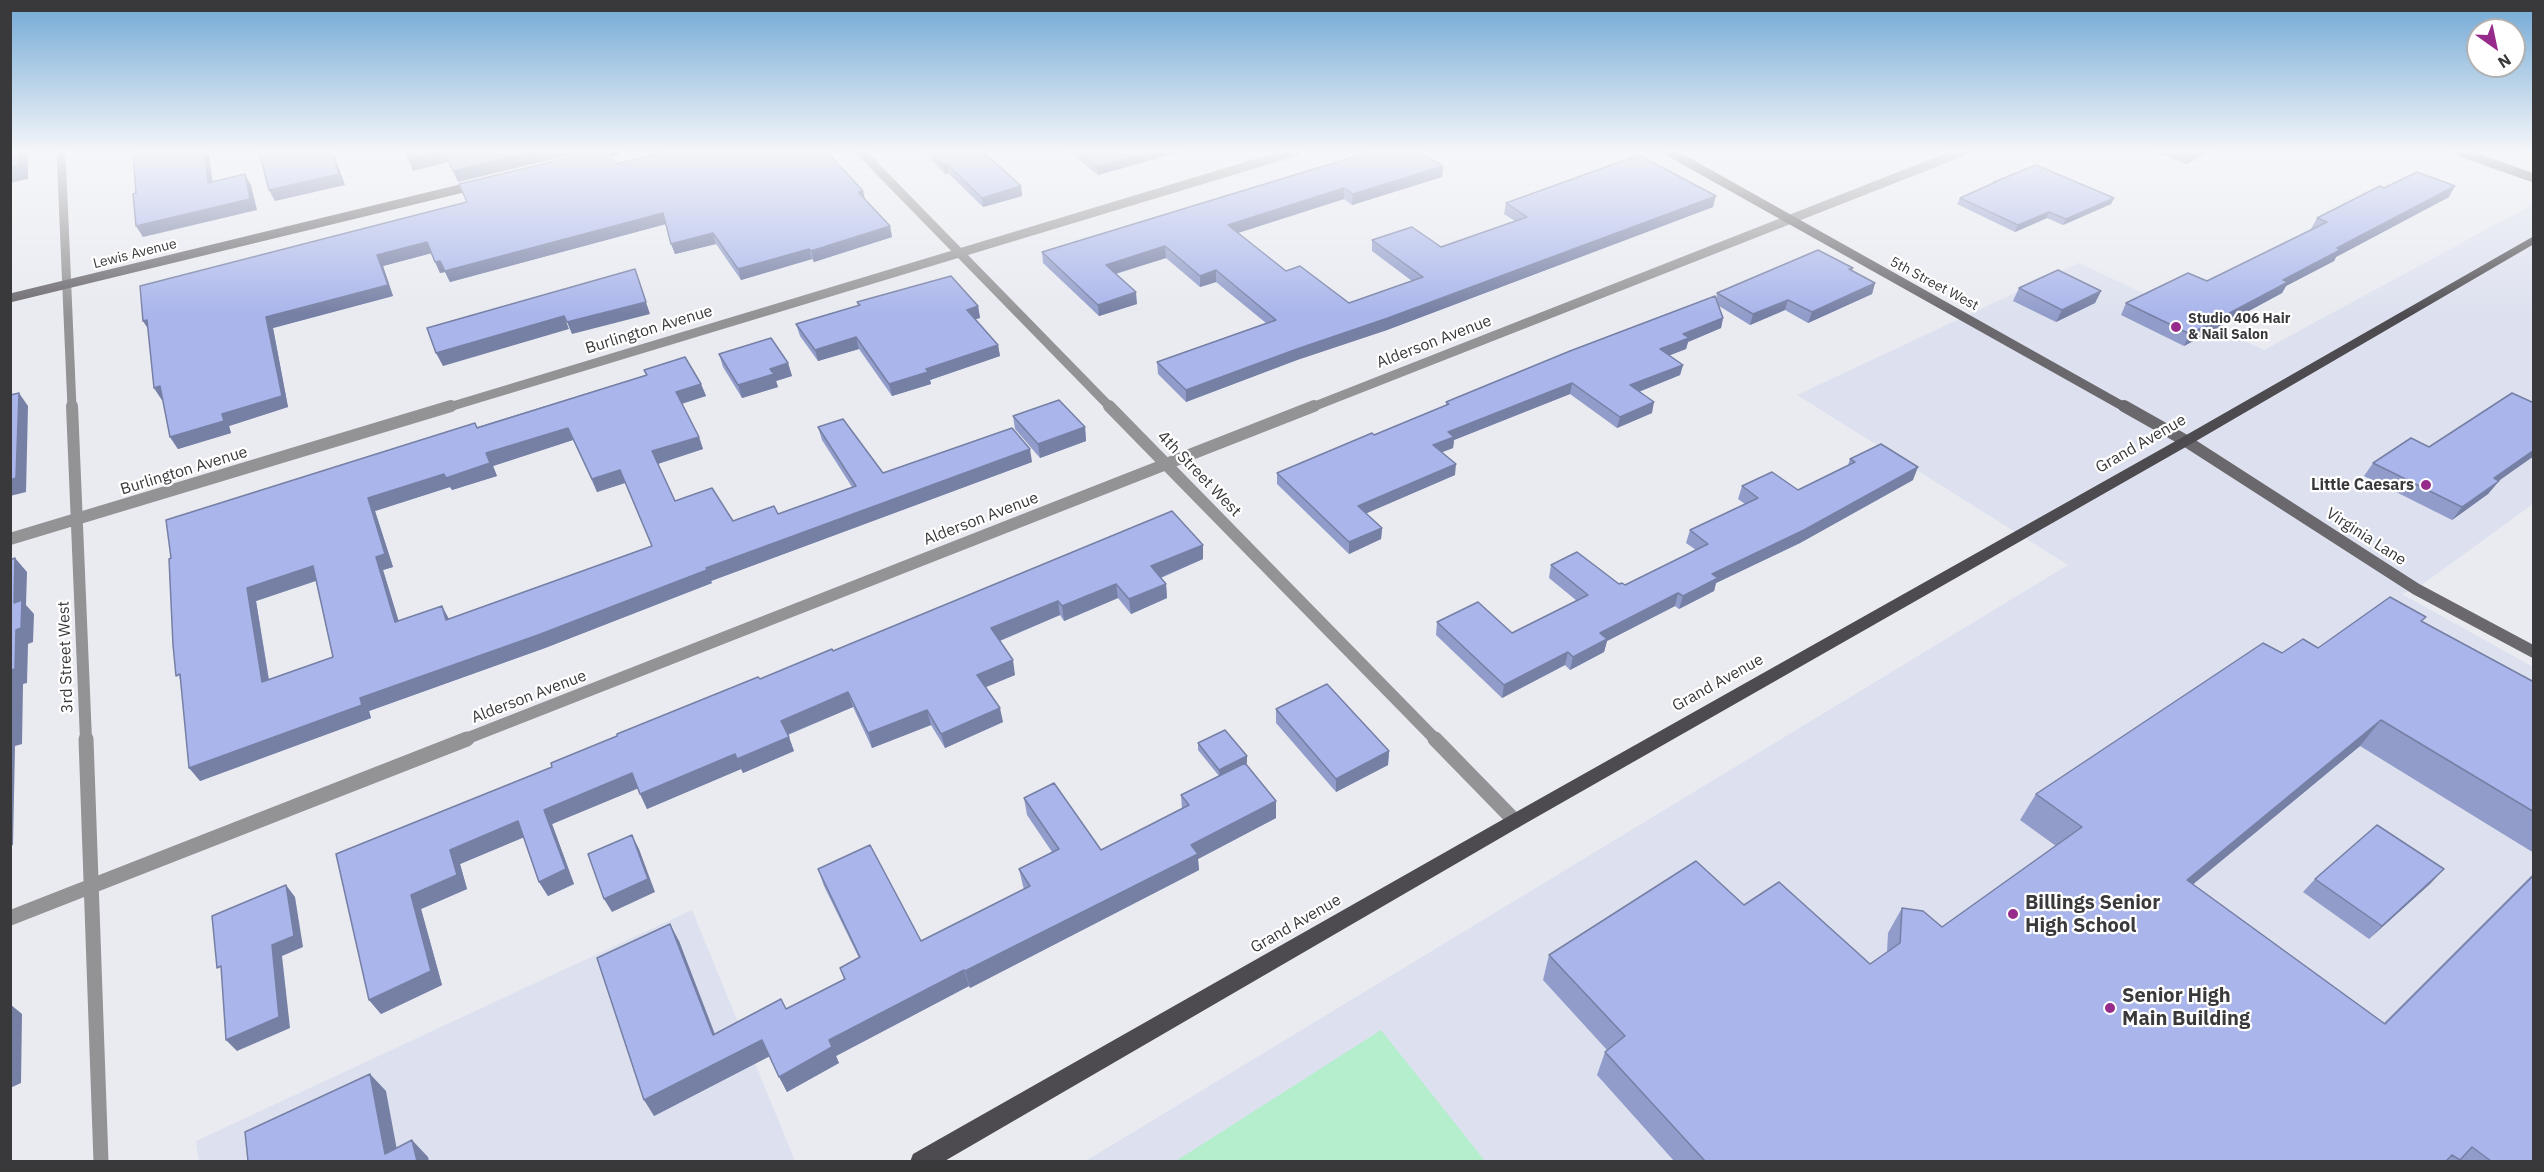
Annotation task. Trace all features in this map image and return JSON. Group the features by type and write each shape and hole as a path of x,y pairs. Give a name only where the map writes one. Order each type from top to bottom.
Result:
{"main road":[{"name":"Grand Avenue","path":"921,1161 2186,441 2534,239"}],"street":[{"name":"3rd Street West","path":"63,206 92,886 101,1161"},
{"name":"Lewis Avenue","path":"10,298 392,206"},
{"name":"4th Street West","path":"913,206 1515,821"},
{"name":"Burlington Avenue","path":"10,539 1113,206"},
{"name":"5th Street West","path":"1763,206 1968,317 2186,441"},
{"name":"Alderson Avenue","path":"10,918 1824,206"},
{"name":"Virginia Lane","path":"2186,441 2416,589 2534,652"}],"shaded area":[{"name":"Billings Senior High School","path":"2533,206 2533,504 2416,589 2402,594 2533,667 2533,1161 1084,1162 2068,565 1797,395 2079,263 2264,350"},
{"path":"692,910 795,1161 199,1162 196,1141"}],"green space":[{"path":"1381,1030 1485,1161 1176,1161"}],"building":[{"path":"134,206 222,206 136,226"},
{"path":"453,206 871,206 890,226 811,251 809,249 738,269 713,233 671,244 663,213 445,271 440,261 435,262 427,242 377,255 388,285 266,317 282,396 222,414 224,421 170,437 160,386 154,388 147,320 143,321 140,286"},
{"path":"1194,206 1289,206 1228,225 1286,271 1300,266 1349,303 1423,277 1372,240 1412,227 1441,247 1527,217 1510,206 1690,206 1186,390 1157,362 1276,320 1216,270 1200,276 1165,246 1106,265 1136,292 1098,305 1042,252"},
{"path":"1977,206 2096,206 2066,219 2049,212 2018,225"},
{"path":"2341,206 2418,206 2337,248 2340,250 2283,280 2288,282 2190,334 2126,303 2188,273 2207,281 2327,222 2317,218"},
{"path":"1818,250 1853,268 1849,269 1875,283 1812,312 1788,300 1753,314 1717,293"},
{"path":"635,269 646,302 567,322 564,316 436,353 427,328"},
{"path":"2058,270 2101,291 2062,310 2019,288"},
{"path":"951,276 978,306 967,310 998,345 926,369 928,372 889,384 856,337 815,350 796,324 860,305 857,302"},
{"path":"1715,296 1723,318 1683,334 1689,338 1660,349 1683,365 1630,385 1654,402 1620,417 1572,383 1448,432 1454,437 1433,445 1456,464 1358,506 1382,528 1349,542 1277,473 1449,404 1446,402 1570,351"},
{"path":"771,338 788,363 770,369 774,374 738,385 719,354"},
{"path":"685,357 701,384 676,392 699,437 652,451 675,501 712,488 733,521 774,506 778,514 856,486 818,427 843,419 883,473 1012,428 1030,449 706,568 707,570 538,635 360,698 362,705 189,768 180,674 176,676 173,645 169,559 171,558 166,520 475,423 477,428 647,375 644,370","holes":["568,428 592,479 620,470 652,546 446,620 442,606 395,622 376,557 385,554 368,498 444,474 446,478 490,463 486,453","313,566 333,657 262,682 247,588"]},
{"path":"19,393 16,478 10,480 10,395"},
{"path":"2512,393 2534,403 2534,450 2494,478 2499,481 2462,507 2373,463 2411,438 2429,447"},
{"path":"1059,400 1085,427 1038,444 1013,416"},
{"path":"1881,444 1918,467 1804,530 1712,574 1718,578 1683,596 1678,593 1600,633 1607,639 1573,657 1568,652 1504,685 1437,622 1478,602 1512,633 1588,595 1551,565 1577,552 1619,584 1625,585 1708,544 1690,530 1758,498 1742,486 1772,472 1798,490 1855,462 1850,459"},
{"path":"1172,511 1203,545 1151,566 1166,584 1129,599 1116,584 1062,606 1058,601 991,628 1013,660 977,675 1000,708 941,734 927,710 868,733 848,692 781,721 789,737 737,759 735,754 640,794 632,773 544,810 566,869 539,882 518,821 450,850 457,875 411,895 431,971 369,1000 336,854 552,767 551,763 617,736 617,734 758,677 760,679 832,649 833,651"},
{"path":"15,558 14,603 22,600 21,628 16,630 15,669 11,670 10,680 10,560"},
{"path":"2390,597 2426,617 2421,621 2534,682 2534,812 2381,720 2187,880 2385,1024 2534,875 2534,1161 2491,1161 2472,1147 2460,1160 2452,1155 2446,1161 1705,1161 1605,1052 1625,1036 1549,955 1696,861 1744,905 1779,882 1870,964 1900,943 1902,908 1923,911 1942,927 2082,827 2036,794 2263,643 2282,653 2303,639 2318,648"},
{"path":"1327,684 1389,751 1336,779 1276,709"},
{"path":"1225,730 1247,756 1219,770 1198,743"},
{"path":"1245,763 1276,801 1191,845 1198,854 829,1040 832,1047 779,1077 762,1040 644,1100 597,958 670,924 713,1035 781,999 786,1009 845,979 840,968 860,957 818,869 870,845 921,941 1030,886 1019,869 1059,849 1024,798 1054,783 1101,850 1189,805 1181,795"},
{"path":"2377,825 2444,869 2382,926 2315,879"},
{"path":"632,835 648,879 604,899 588,854"},
{"path":"286,885 294,936 272,945 279,1017 226,1040 221,966 217,968 212,916"},
{"path":"370,1074 385,1154 412,1140 417,1161 248,1161 245,1132"}],"place":[{"name":"Studio 406 Hair & Nail Salon","path":"2176,327"},
{"name":"Little Caesars","path":"2426,485"},
{"name":"Billings Senior High School","path":"2013,914"},
{"name":"Senior High Main Building","path":"2110,1008"}]}
